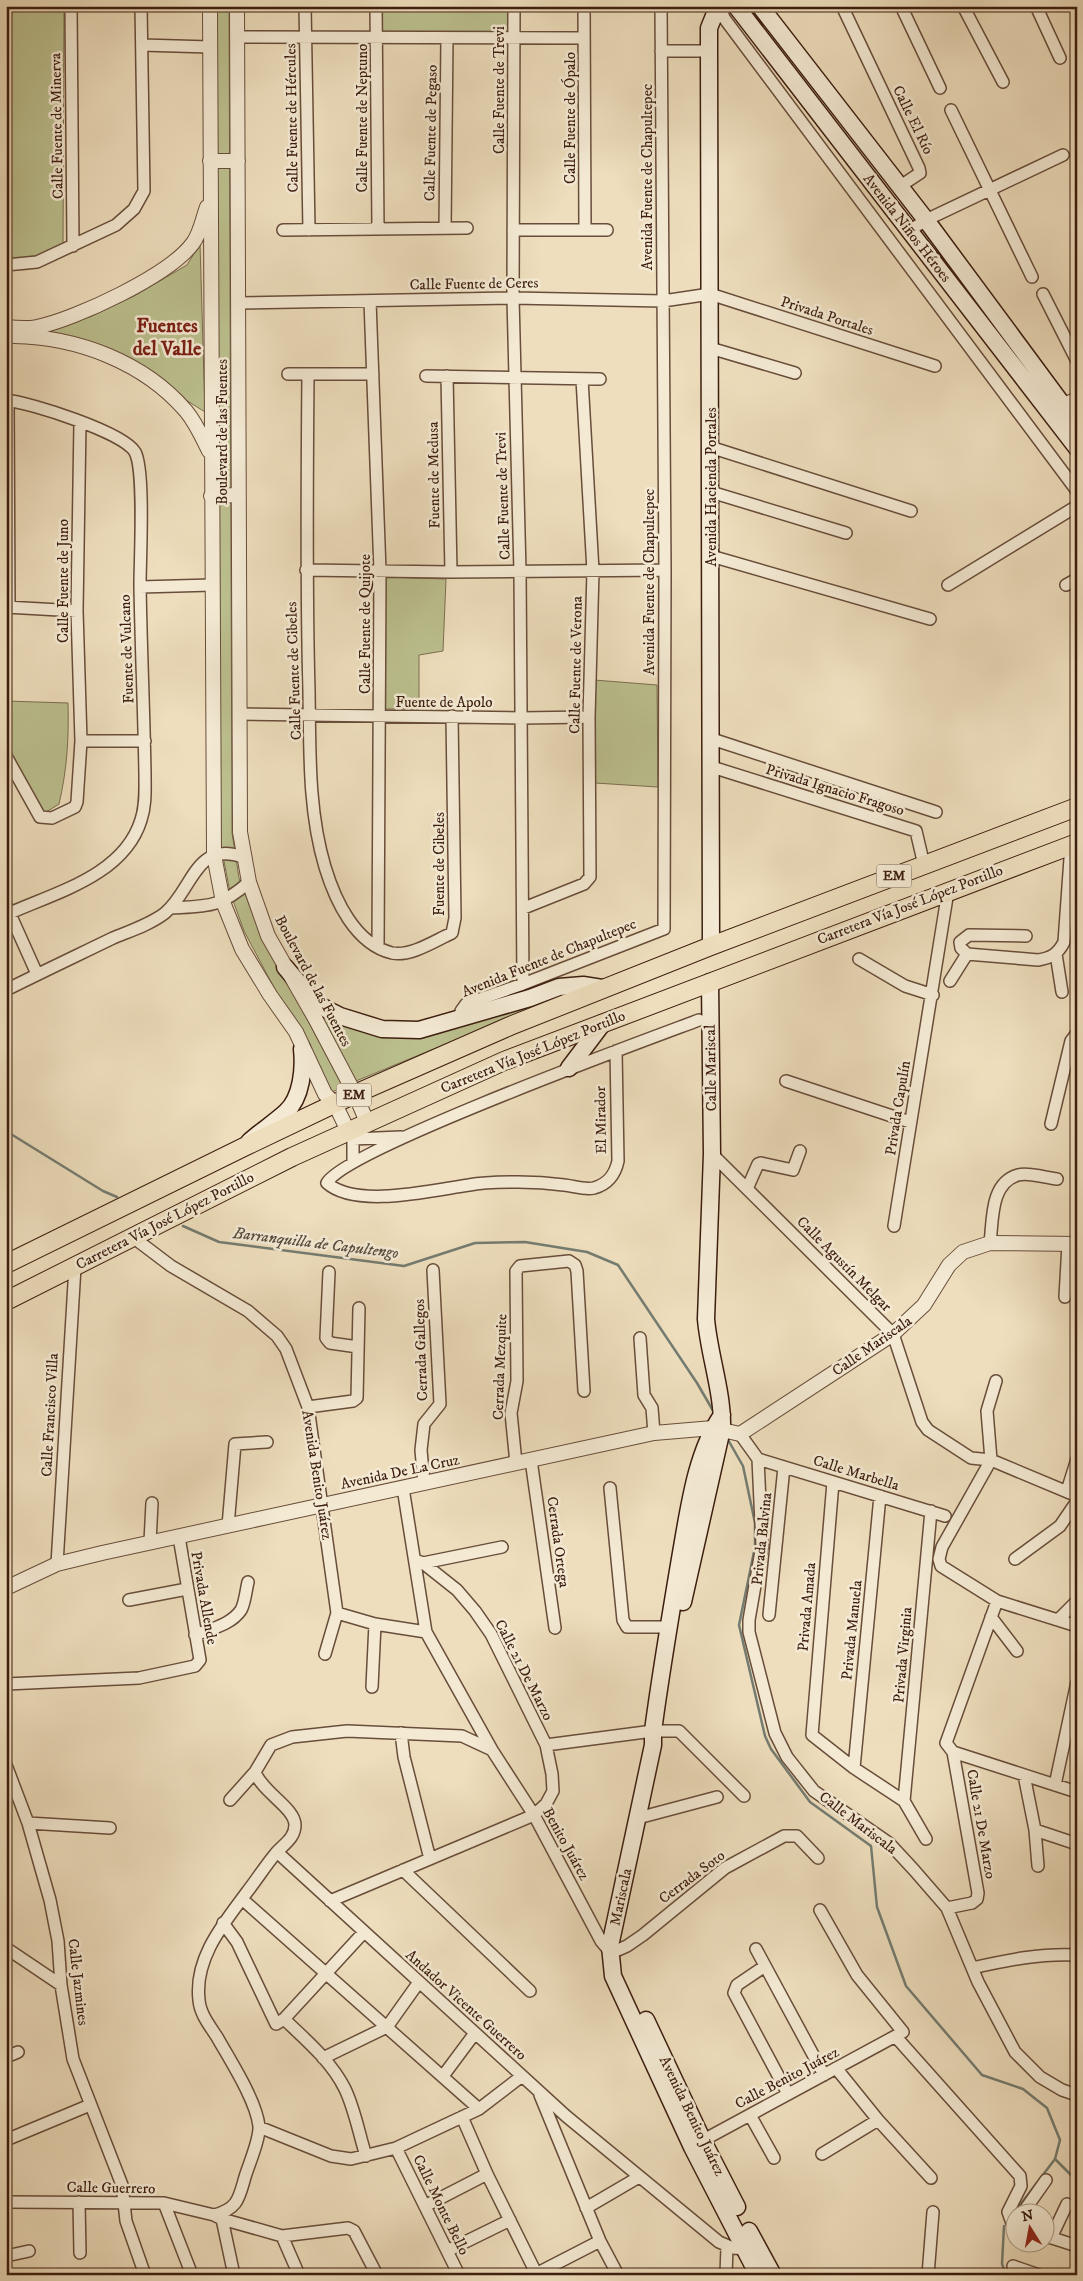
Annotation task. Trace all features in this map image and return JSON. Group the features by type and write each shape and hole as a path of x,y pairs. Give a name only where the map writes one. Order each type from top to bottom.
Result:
{"main road":[{"name":"Avenida Niños Héroes","path":"760,6 926,220 1067,414 1077,448"},
{"name":"Avenida Niños Héroes","path":"730,9 909,231 1067,414"},
{"name":"Avenida Hacienda Portales","path":"711,946 709,28 730,9"},
{"name":"Carretera Vía José López Portillo","path":"6,1264 355,1094 510,1026 602,988 1077,807"},
{"name":"Carretera Vía José López Portillo","path":"6,1301 350,1135 367,1122 504,1061 1074,844"},
{"path":"285,967 313,1000 340,1016 364,1025 382,1029 419,1030 530,998 559,987 583,985 602,988"},
{"name":"Calle Mariscal","path":"710,982 712,1154"},
{"path":"569,1068 603,1023"},
{"path":"246,1146 262,1129 288,1111 301,1081 304,1065 302,1049"},
{"path":"638,1818 719,1425 707,1340 706,1319 712,1154"},
{"path":"655,1736 668,1627 693,1487 719,1425"},
{"name":"Mariscala","path":"613,1976 610,1946 638,1818"},
{"name":"Avenida Benito Juárez","path":"611,1955 623,1972 758,2275"},
{"name":"Avenida Benito Juárez","path":"613,1976 698,2144 773,2275"}],"street":[{"name":"Calle Fuente de Minerva","path":"71,6 73,246"},
{"path":"6,265 37,262 73,246 124,219 140,200 144,191 141,6"},
{"name":"Boulevard de las Fuentes","path":"210,6 214,855 223,902 242,949 270,995 296,1032 302,1049 325,1094 335,1104"},
{"name":"Boulevard de las Fuentes","path":"237,6 239,812 243,857 249,882 265,927 355,1094"},
{"name":"Calle Fuente de Hércules","path":"305,6 309,230"},
{"name":"Calle Fuente de Neptuno","path":"376,6 378,229"},
{"name":"Calle Fuente de Trevi","path":"514,6 513,298 520,572 524,908 523,984"},
{"name":"Calle Fuente de Ópalo","path":"584,6 585,230"},
{"name":"Avenida Fuente de Chapultepec","path":"461,1018 461,1011 466,1004 664,929 665,570 661,6"},
{"name":"Calle El Río","path":"842,6 919,168 920,173 899,187"},
{"path":"901,6 940,88"},
{"path":"963,6 1004,82"},
{"path":"1036,6 1060,58"},
{"path":"730,9 1077,491"},
{"path":"237,37 584,38"},
{"name":"Calle Fuente de Pegaso","path":"445,228 447,38"},
{"path":"142,45 210,47"},
{"path":"662,51 709,51"},
{"path":"951,110 1032,277"},
{"path":"909,231 926,220 1063,155"},
{"path":"210,161 238,161"},
{"path":"6,336 25,332 60,320 91,307 164,270 181,257 195,242 210,197"},
{"path":"283,230 467,228"},
{"path":"513,230 607,230"},
{"name":"Calle Fuente de Ceres","path":"238,303 513,298 663,301 710,294"},
{"name":"Privada Portales","path":"710,294 935,366"},
{"path":"1043,294 1077,362"},
{"name":"Calle Fuente de Quijote","path":"370,301 380,571 378,947"},
{"path":"6,327 82,346 114,358 137,371 158,385 185,410 196,425 211,454"},
{"path":"710,348 795,373"},
{"path":"288,374 373,374"},
{"name":"Calle Fuente de Cibeles","path":"308,374 306,570 313,811 325,868 338,899 356,930 378,947"},
{"path":"426,376 514,376 600,379"},
{"name":"Fuente de Medusa","path":"447,376 451,572"},
{"name":"Calle Fuente de Verona","path":"524,908 584,884 590,877 589,717 593,570 582,379"},
{"path":"7,400 8,607 77,611"},
{"name":"Fuente de Vulcano","path":"7,400 33,406 80,422 126,443 135,452 140,477 140,587 145,803 141,820 134,836 122,853 105,868 86,879 8,909 37,974"},
{"name":"Calle Fuente de Juno","path":"6,756 40,817 52,818 75,807 77,802 81,741 77,611 80,422"},
{"path":"710,447 912,511"},
{"path":"711,492 846,533"},
{"path":"211,496 238,495"},
{"path":"948,586 1077,506"},
{"path":"711,556 930,619"},
{"path":"306,570 520,572 665,570"},
{"path":"140,587 212,585"},
{"name":"Fuente de Apolo","path":"239,714 310,714 380,717 589,717"},
{"name":"Fuente de Cibeles","path":"378,947 393,953 410,951 452,933 455,918 452,716"},
{"path":"712,739 936,812"},
{"path":"81,741 144,741"},
{"name":"Privada Ignacio Fragoso","path":"712,767 916,831 924,865"},
{"path":"1026,936 969,935 960,942 961,948 967,954 1038,960 1056,954 1064,942 1074,844"},
{"path":"6,990 153,920 171,908 199,865 214,855 224,853 243,857"},
{"path":"171,908 210,906 223,902 249,882"},
{"name":"Privada Capulín","path":"894,1226 910,1122 933,995 948,891"},
{"path":"950,981 967,954"},
{"path":"1056,954 1062,992"},
{"path":"859,959 905,986 933,995"},
{"path":"616,1051 698,1020"},
{"path":"1051,1124 1071,1041 1077,1032"},
{"name":"El Mirador","path":"616,1051 618,1161 616,1172 607,1182 594,1188 517,1182 471,1184 396,1196 350,1194 333,1188 327,1183 330,1176 353,1162 405,1137 569,1068 616,1051"},
{"path":"786,1081 910,1122"},
{"path":"355,1094 367,1122"},
{"path":"335,1104 350,1135 353,1162"},
{"path":"350,1135 405,1137"},
{"path":"747,1189 758,1164 761,1162 793,1170 800,1151"},
{"name":"Calle Agustín Melgar","path":"712,1154 893,1334 924,1426 971,1458 990,1460 1072,1494"},
{"path":"990,1243 996,1198 999,1190 1021,1174 1057,1179"},
{"name":"Avenida Benito Juárez","path":"134,1238 171,1266 248,1311 277,1336 286,1349 308,1407 337,1613"},
{"name":"Calle Mariscala","path":"740,1434 893,1334 924,1305 949,1265 963,1252 990,1243 1072,1244"},
{"path":"1065,1297 1072,1244"},
{"name":"Cerrada Mezquite","path":"516,1463 511,1413 517,1381 516,1271 524,1264 569,1261 575,1265 578,1271 584,1392"},
{"name":"Calle Francisco Villa","path":"57,1564 75,1267"},
{"name":"Cerrada Gallegos","path":"424,1483 421,1450 424,1424 440,1404 433,1270"},
{"path":"329,1272 327,1341 358,1347"},
{"path":"308,1407 353,1401 357,1398 359,1308"},
{"path":"640,1338 644,1396 652,1408 654,1433"},
{"path":"996,1381 987,1411 990,1460 942,1547 939,1558 940,1566 997,1601 1077,1626"},
{"path":"719,1425 740,1434 758,1459"},
{"name":"Avenida De La Cruz","path":"6,1588 57,1564 150,1542 654,1433 719,1425"},
{"path":"228,1526 235,1444 267,1442"},
{"name":"Calle Mariscala","path":"758,1459 762,1545 749,1620 749,1632 775,1733 787,1757 814,1791 889,1843 947,1908 972,1968 1015,2052 1040,2077 1076,2097"},
{"name":"Calle Marbella","path":"758,1459 945,1516"},
{"path":"1072,1494 1077,1459"},
{"name":"Cerrada Ortega","path":"531,1460 555,1628"},
{"name":"Privada Balvina","path":"769,1615 784,1467"},
{"name":"Privada Amada","path":"833,1482 812,1735 854,1768"},
{"path":"403,1488 419,1562 426,1632 492,1750"},
{"path":"610,1488 623,1620 627,1627 668,1627"},
{"name":"Privada Manuela","path":"854,1768 880,1496"},
{"path":"1015,1560 1060,1526 1077,1501"},
{"path":"150,1542 152,1503"},
{"name":"Privada Virginia","path":"904,1801 931,1511"},
{"name":"Privada Allende","path":"6,1684 139,1678 198,1664 200,1660 179,1537"},
{"path":"419,1562 502,1547"},
{"name":"Calle 21 De Marzo","path":"419,1562 457,1590 475,1610 491,1634 546,1745 552,1774 553,1792 546,1804 534,1815"},
{"path":"195,1635 220,1626 233,1618 242,1609 248,1582"},
{"path":"129,1600 187,1589"},
{"path":"997,1601 991,1617 1017,1651"},
{"path":"1058,1620 1077,1601"},
{"path":"324,1654 337,1613 375,1624 426,1632"},
{"name":"Calle 21 De Marzo","path":"947,1908 972,1903 977,1899 978,1893 953,1752 946,1743 946,1740 991,1617"},
{"path":"372,1687 375,1624"},
{"path":"1055,1785 1077,1682"},
{"path":"230,1800 255,1772 271,1745 292,1737 347,1731 462,1736 492,1750"},
{"path":"546,1745 655,1736 679,1732 744,1796"},
{"path":"401,1734 404,1758 430,1859"},
{"name":"Benito Juárez","path":"492,1750 534,1815 601,1941 611,1955"},
{"path":"953,1752 1077,1792"},
{"name":"Calle Jazmines","path":"6,1765 28,1822 50,1900 58,1941 60,1985 73,2059 122,2185 126,2221 145,2275"},
{"path":"854,1768 904,1801 926,1839"},
{"path":"234,2275 218,2217 237,2202 259,2127 251,2101 204,2016 199,2001 199,1980 204,1960 223,1923 277,1852 292,1837 295,1824 294,1818 262,1786 255,1772"},
{"path":"1024,1775 1035,1830 1038,1866"},
{"path":"638,1818 717,1797"},
{"path":"330,1901 534,1815"},
{"path":"28,1822 110,1828"},
{"path":"1035,1830 1077,1844"},
{"name":"Cerrada Soto","path":"611,1955 643,1935 725,1868 784,1836 798,1836 818,1858"},
{"name":"Andador Vicente Guerrero","path":"277,1852 538,2091 639,2177 719,2242 726,2246 746,2249"},
{"path":"403,1870 530,1991"},
{"path":"242,1898 479,2109"},
{"path":"820,1910 857,1975 899,2035 1020,2176 1022,2181 1011,2204"},
{"path":"223,1923 237,1942 280,2021 323,2058 348,2096 366,2156"},
{"path":"280,2021 327,1974 364,1932"},
{"path":"6,1948 60,1985"},
{"path":"756,1949 824,2075"},
{"path":"972,1968 1053,1954 1077,1955"},
{"path":"765,1966 737,1985 734,1993 788,2094"},
{"path":"323,2058 387,2027 419,1982"},
{"path":"443,2076 475,2033"},
{"name":"Calle Benito Juárez","path":"698,2144 899,2035"},
{"path":"6,2056 18,2052"},
{"path":"836,2068 878,2120 931,2178"},
{"path":"259,2127 332,2156 351,2159 396,2148 479,2109 522,2076"},
{"path":"538,2091 600,2242 618,2275"},
{"path":"6,2140 90,2104"},
{"path":"750,2115 774,2158"},
{"path":"462,2117 487,2174 536,2274 600,2242"},
{"path":"822,2154 878,2120"},
{"name":"Calle Monte Bello","path":"396,2148 459,2275"},
{"path":"425,2206 487,2174"},
{"path":"586,2208 639,2177"},
{"path":"1029,2204 1046,2180"},
{"name":"Calle Guerrero","path":"6,2202 164,2203 282,2236"},
{"path":"79,2202 80,2253"},
{"path":"164,2203 192,2275"},
{"path":"1056,2223 1067,2204"},
{"path":"928,2275 933,2212"},
{"path":"447,2251 510,2220"},
{"path":"300,2275 282,2236 348,2228 354,2231 377,2275"},
{"path":"1056,2239 1077,2246"},
{"path":"726,2246 726,2275"},
{"path":"6,2256 29,2251"},
{"path":"1013,2266 1039,2275"}],"green space":[{"path":"6,6 64,6 63,243 37,261 6,263"},
{"path":"215,6 229,6 232,833 239,878 256,923 343,1087 330,1093 244,931 230,892 220,841"},
{"path":"382,6 510,6 510,32 382,32"},
{"path":"200,244 205,412 116,356 42,331 90,317 134,296 187,265"},
{"path":"384,577 446,579 443,651 419,655 419,709 385,709"},
{"path":"594,680 657,685 658,787 595,783"},
{"path":"6,701 68,703 67,754 59,804 43,814 6,750"},
{"path":"567,994 356,1081 317,1009 383,1031"}],"waterway":[{"path":"6,1131 103,1191 117,1197"},
{"name":"Barranquilla de Capultengo","path":"183,1226 219,1242 404,1266 475,1243 525,1242 587,1252 618,1265 697,1383 715,1414"},
{"name":"Barranquilla de Capultengo","path":"727,1438 743,1466 755,1523 755,1547 739,1625 765,1736 771,1749 810,1802 871,1846 877,1907 906,1986 982,2075 1023,2089 1047,2108 1060,2140 1055,2159 1021,2204"},
{"path":"1055,2159 1077,2181"},
{"name":"Barranquilla de Capultengo","path":"1004,2226 1002,2264 1006,2275"}],"district":[{"name":"Fuentes del Valle","path":"167,338"}]}
